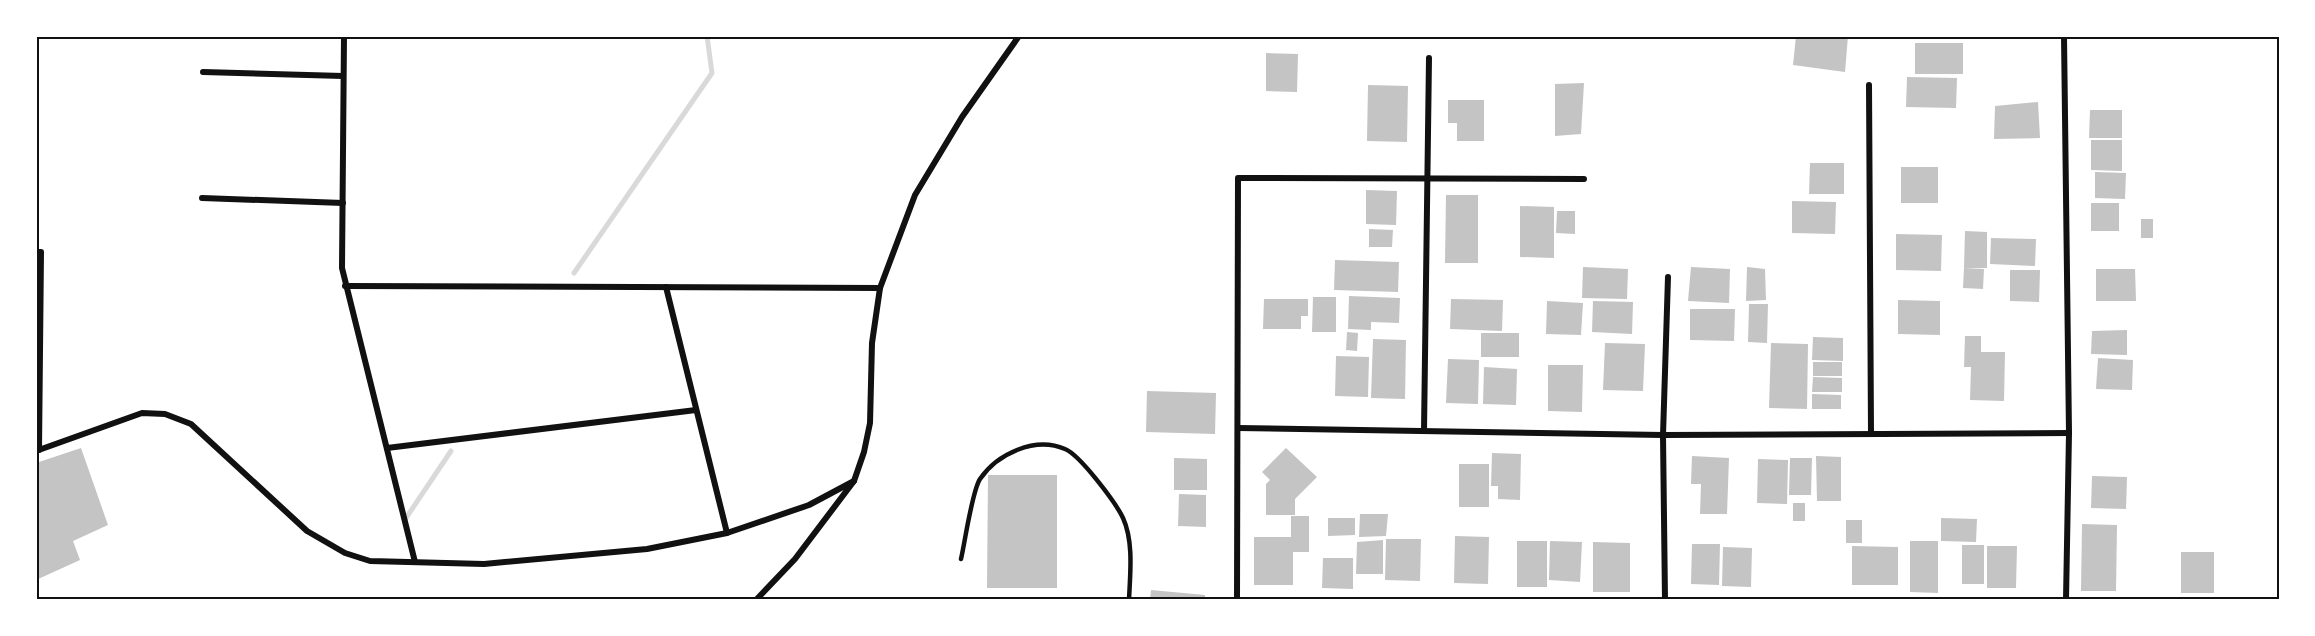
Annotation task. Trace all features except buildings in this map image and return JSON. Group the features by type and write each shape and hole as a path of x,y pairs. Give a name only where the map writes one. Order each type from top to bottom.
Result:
{"street":[{"path":"344,36 342,268 415,562"},
{"path":"756,600 795,559 854,481 864,452 870,423 872,343 880,288 915,195 962,117 1019,36"},
{"path":"2064,36 2069,433 2066,600"},
{"path":"1424,431 1429,58"},
{"path":"202,72 343,76"},
{"path":"1869,85 1871,433"},
{"path":"1237,600 1238,178 1584,179"},
{"path":"201,198 343,203"},
{"path":"38,252 37,450 142,413 165,414 191,424 307,531 345,554 370,561 484,564 624,551 727,532 809,505 854,481"},
{"path":"1665,600 1663,435 1668,277"},
{"path":"345,286 880,288"},
{"path":"666,287 727,532"},
{"path":"387,448 696,410"},
{"path":"1238,428 1663,435 2069,433"}],"lane":[{"path":"961,559 979,480 1020,447 1047,446 1065,449 1081,461 1123,518 1129,544 1130,600"}],"waterway":[{"path":"574,273 712,73 707,36"},
{"path":"406,518 451,451"}]}
